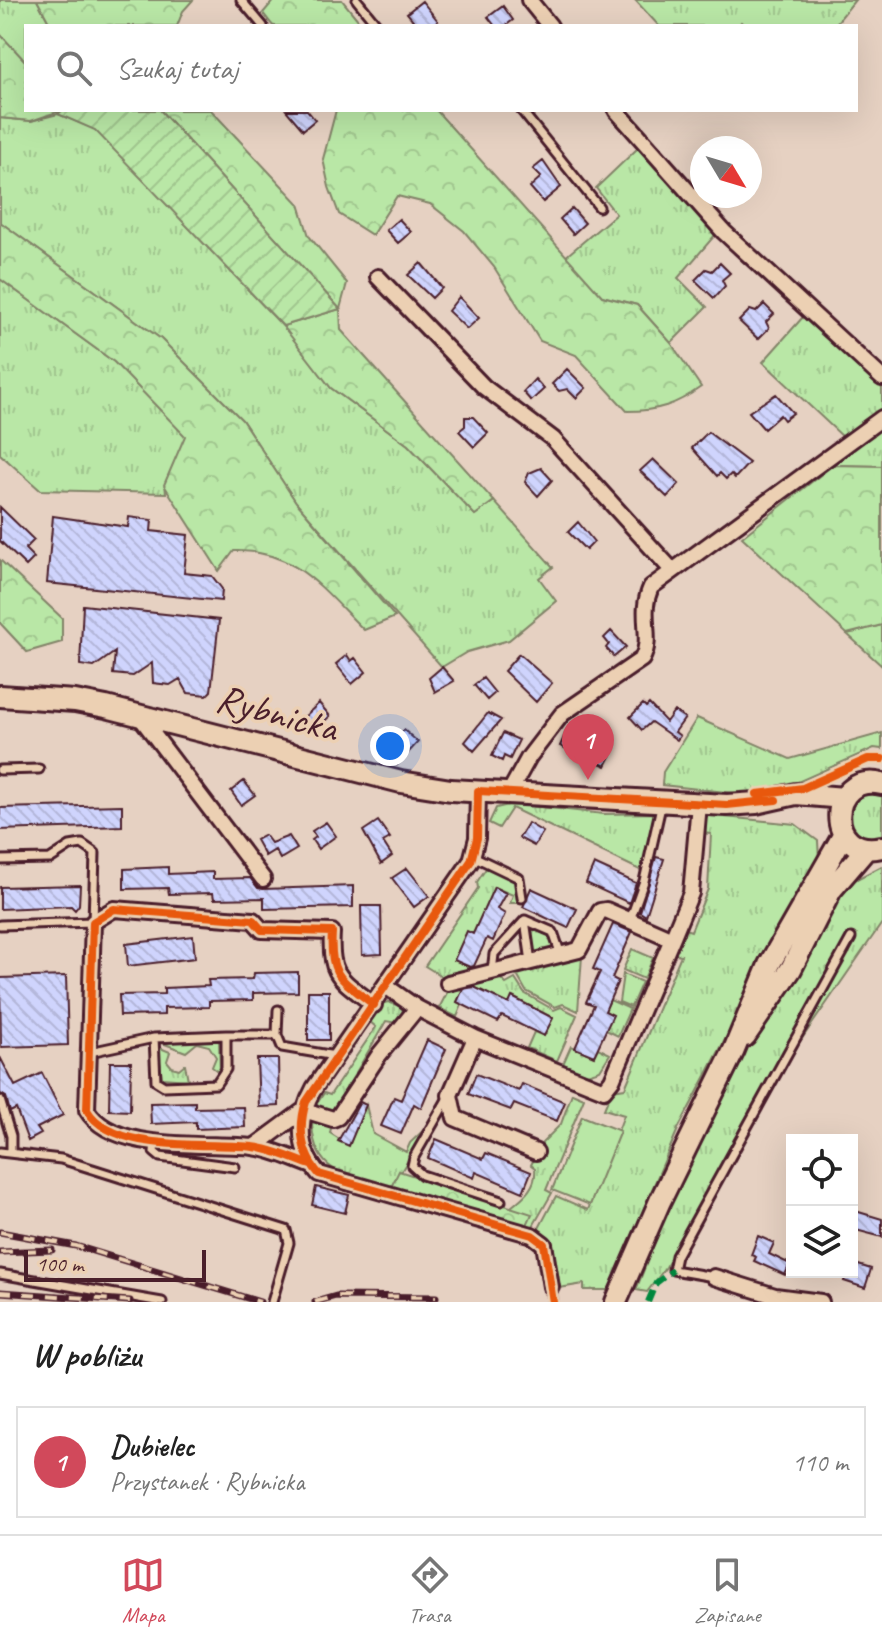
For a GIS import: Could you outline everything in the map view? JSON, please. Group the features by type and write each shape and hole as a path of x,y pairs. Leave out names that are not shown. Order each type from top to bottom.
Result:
{"street":[{"path":"529,0 545,24"},
{"path":"618,112 724,232 882,378"},
{"path":"378,277 484,387 553,439 671,569"},
{"path":"509,793 529,757 562,714 642,659 647,649 643,611 651,587 671,569 882,418"},
{"name":"Rybnicka","path":"0,696 75,701 137,714 401,782 478,791 699,804 737,805 796,794 844,798"},
{"path":"137,714 263,879"},
{"path":"616,1302 660,1201 734,1050 769,965 841,827 844,798 857,786 880,781"},
{"path":"254,1147 284,1128 304,1110 337,1056 387,987 473,856 478,828 478,791"},
{"name":"Rybnicka","path":"776,800 841,827 874,848"},
{"path":"387,987 417,1008 475,1038 604,1090 612,1080 691,893 699,804"},
{"path":"734,1050 791,969 831,890 874,848"},
{"path":"374,1005 334,974 330,961 332,932 262,930 253,920 114,909 93,922 87,1110 103,1128 155,1142 254,1147 313,1166 333,1180 532,1235 544,1244 551,1287"},
{"path":"448,983 579,950 600,911 612,911 672,939"},
{"path":"304,1110 333,1119 338,1117 379,1055 417,1008"},
{"path":"475,1038 450,1095 455,1118 536,1152"},
{"path":"304,1110 300,1127 313,1166"},
{"path":"714,1277 775,1296 821,1302"}],"lane":[{"path":"241,0 261,24"},
{"path":"357,0 376,24"},
{"path":"523,112 599,207"},
{"path":"0,770 39,769"},
{"path":"630,920 644,881 662,802"},
{"path":"0,860 50,859 70,846 82,844 95,853 93,922 0,925"},
{"path":"473,856 519,878 522,898"},
{"path":"525,920 553,932 561,955"},
{"path":"525,920 531,962"},
{"path":"492,972 494,954 525,920"},
{"path":"714,1277 673,1270 676,1256 851,938"},
{"path":"278,1010 277,1035 282,1047 337,1056"},
{"path":"154,1038 156,1081 159,1086 169,1086 216,1084 221,1080 226,1069 226,1035"},
{"path":"88,1053 120,1043 154,1038 277,1035"},
{"path":"450,1095 414,1157 412,1166 422,1175 501,1201"},
{"path":"0,1100 11,1136 11,1153"},
{"path":"155,1142 154,1152 160,1157 235,1167"},
{"path":"0,1152 61,1159 286,1230 289,1243 272,1302"},
{"path":"0,1274 162,1302"}],"green space":[{"path":"0,0 37,0 50,24 24,24 24,64 0,83"},
{"path":"37,0 193,0 183,11 178,24 50,24"},
{"path":"274,0 342,0 361,24 271,24 263,13"},
{"path":"635,0 855,0 836,24 657,24"},
{"path":"0,34 24,60 24,112 57,112 31,121 0,118"},
{"path":"162,112 213,112 299,204 309,236 347,283 340,309"},
{"path":"162,112 340,309 283,326 95,130 58,114"},
{"path":"335,112 438,112 602,296 637,305 671,343 701,387 666,406 627,411 576,355 540,341 494,267 464,231 430,204 397,196 372,235 339,214 323,159"},
{"path":"58,114 95,129 291,335 331,388 408,445 475,515 494,501 553,567 539,578 556,601 509,640 467,652 442,667 296,502 242,420 161,339 0,222 0,118 31,121"},
{"path":"638,148 716,234 678,278 707,307 671,343 637,305 602,296 564,258 616,214 596,188"},
{"path":"0,222 161,339 242,420 296,502 395,617 364,630 307,575 275,557 256,552 234,551 219,571 164,485 185,436 114,362 0,279"},
{"path":"0,279 114,362 186,436 165,484 166,493 40,490 0,454"},
{"path":"340,309 341,330 494,501 475,515 408,445 331,388 283,326"},
{"path":"803,317 882,388 882,408 844,438 763,362"},
{"path":"882,428 882,466 833,465"},
{"path":"833,465 882,466 882,625 847,634 742,537"},
{"path":"0,560 62,618 62,642 27,652 0,623"},
{"path":"882,625 882,666 847,634"},
{"path":"697,718 790,759 882,733 882,749 874,748 791,785 744,794 662,785 663,772"},
{"path":"861,793 882,793 882,838 862,839 849,828 849,804"},
{"path":"513,804 604,814 656,813 642,871 512,808 499,828 489,823 496,808"},
{"path":"704,815 795,824 818,841 819,861 678,1129 609,1290 584,1290 584,1284 559,1288 553,1244 538,1230 556,1196 588,1210 624,1115 604,1109 612,1090 625,1088 681,955 671,953 682,928 691,931 708,889 711,834 701,833"},
{"path":"882,866 882,923 799,1043 856,936 847,940 666,1267 647,1292 636,1290 674,1193 723,1086 837,889"},
{"path":"487,867 515,880 521,903 510,903 513,895 494,887 473,934 467,932 454,960 468,966 465,974 446,979 425,966 478,888 477,882"},
{"path":"528,927 550,936 555,949 533,955"},
{"path":"632,949 653,958 644,979 623,970"},
{"path":"582,956 578,1011 563,1004 555,1007 526,991 518,977 511,973"},
{"path":"623,974 642,982 631,1007 619,1002"},
{"path":"498,976 506,984 515,979 524,993 554,1010 561,1007 577,1015 557,1061 527,1048 534,1032 544,1036 553,1018 513,997 509,1004 467,984 457,1002 462,1005 457,1017 439,1008 450,987"},
{"path":"610,1000 630,1009 618,1036 606,1030 605,1011"},
{"path":"388,1002 402,1007 403,1014 397,1023 386,1021 334,1110 330,1113 314,1108 324,1093 330,1095 376,1027 369,1021 381,1004"},
{"path":"219,1039 220,1073 212,1067 216,1057 209,1046 197,1043 186,1052 162,1043 164,1040"},
{"path":"571,1046 594,1056 598,1048 610,1054 600,1070 587,1074 563,1064"},
{"path":"158,1047 170,1052 167,1061 172,1067 179,1069 185,1064 188,1080 162,1078"},
{"path":"572,1093 584,1098 546,1190 552,1193 532,1228 526,1227 511,1207 532,1185 535,1168 531,1165 542,1143 561,1124"},
{"path":"366,1105 373,1134 406,1152 410,1143 432,1122 390,1189 334,1169 317,1150 313,1136 312,1117 332,1123 330,1133 349,1145"},
{"path":"582,1116 620,1131 590,1205 552,1190"},
{"path":"399,1171 532,1214 526,1227 390,1189"}],"building":[{"path":"422,1 438,21 434,24 408,24 413,20 407,13"},
{"path":"503,6 513,20 508,24 493,24 488,17"},
{"path":"288,112 309,112 315,120 303,130"},
{"path":"543,161 561,187 543,202 530,187 541,177 533,169"},
{"path":"572,208 585,223 573,234 560,219"},
{"path":"399,219 411,232 398,243 386,230"},
{"path":"421,263 442,288 432,298 408,275"},
{"path":"720,263 730,273 722,280 725,286 714,298 695,280 706,269 712,271"},
{"path":"459,297 479,318 467,329 448,311"},
{"path":"764,304 774,314 766,322 769,328 758,339 739,321 750,310 756,312"},
{"path":"567,369 586,388 576,398 567,389 559,391 552,384"},
{"path":"535,379 544,389 531,401 523,392"},
{"path":"776,394 793,413 784,420 780,415 764,429 749,412"},
{"path":"465,417 473,417 488,433 474,447 459,431 465,426"},
{"path":"708,432 749,463 735,478 731,474 726,479 720,473 717,476 692,448"},
{"path":"653,459 679,484 667,497 640,471"},
{"path":"541,468 552,480 538,496 525,482 529,473"},
{"path":"0,507 34,540 25,549 34,558 26,566 0,541"},
{"path":"53,516 128,527 129,517 152,520 151,531 188,535 184,573 212,576 222,589 221,601 47,583"},
{"path":"578,522 594,542 586,550 568,532"},
{"path":"83,605 219,620 211,691 207,695 188,693 180,679 170,685 153,683 152,663 133,676 113,674 115,652 94,667 80,665"},
{"path":"611,631 626,647 614,657 606,648 609,644 604,638"},
{"path":"519,654 552,683 536,702 504,671"},
{"path":"347,655 351,661 355,658 366,672 352,684 336,664"},
{"path":"442,667 454,681 435,692 429,678"},
{"path":"483,678 495,693 487,700 474,685"},
{"path":"319,703 330,716 317,728 314,725 310,728 302,719"},
{"path":"643,704 646,707 649,704 666,722 674,711 685,718 675,732 680,736 677,740 651,722 642,730 630,717"},
{"path":"488,713 501,720 474,751 465,742"},
{"path":"404,730 418,742 397,765 389,758 402,743 396,738"},
{"path":"567,730 589,738 587,742 612,754 606,766 560,746"},
{"path":"503,733 519,740 510,759 504,756 502,761 492,756"},
{"path":"244,781 255,795 241,805 231,791"},
{"path":"122,805 122,826 0,830 0,808"},
{"path":"378,821 390,838 383,842 392,856 381,864 363,831"},
{"path":"326,822 336,836 318,849 312,840 316,837 312,831"},
{"path":"528,823 543,832 534,846 519,838"},
{"path":"265,835 271,843 289,836 297,849 280,859 275,850 265,856 256,840"},
{"path":"656,857 664,859 646,916 640,912"},
{"path":"594,864 636,883 629,903 586,883"},
{"path":"168,867 168,874 213,872 213,879 250,878 258,888 263,889 353,886 353,907 264,909 264,898 214,899 213,893 169,894 168,888 124,889 124,869"},
{"path":"407,868 429,896 414,907 392,878"},
{"path":"80,885 79,905 75,910 71,906 0,909 0,887"},
{"path":"494,887 506,893 497,909 505,914 493,941 487,938 474,966 470,967 454,960 467,931 473,934"},
{"path":"531,888 577,909 568,928 523,907"},
{"path":"361,906 381,906 382,954 362,955"},
{"path":"613,924 632,932 612,978 618,981 605,1011 613,1015 594,1056 575,1048 594,1005 586,1002 600,972 593,969"},
{"path":"193,936 195,958 128,966 126,944"},
{"path":"298,972 298,992 253,993 253,1000 209,1001 209,1007 164,1008 164,1015 120,1016 119,995 164,994 164,988 209,986 208,980 253,979 254,973"},
{"path":"66,976 68,1045 1,1047 0,978"},
{"path":"474,987 509,1004 512,997 553,1018 544,1036 502,1016 498,1022 457,1002 463,989"},
{"path":"308,991 329,991 329,1040 308,1040"},
{"path":"427,1040 446,1049 421,1108 414,1104 401,1134 381,1126 394,1097 401,1100"},
{"path":"0,1057 15,1086 42,1073 63,1115 37,1128 41,1134 28,1141 16,1109 10,1112 6,1097 0,1094"},
{"path":"257,1059 278,1059 279,1106 259,1107"},
{"path":"110,1062 131,1062 130,1111 109,1110"},
{"path":"476,1074 519,1091 522,1084 565,1102 557,1121 514,1104 511,1110 468,1094"},
{"path":"195,1102 195,1108 244,1107 245,1127 196,1129 196,1122 151,1124 150,1103"},
{"path":"360,1102 366,1105 349,1146 338,1141"},
{"path":"436,1139 483,1159 486,1153 531,1172 523,1192 476,1172 474,1178 428,1158"},
{"path":"316,1187 349,1195 345,1213 312,1205"},
{"path":"858,1212 882,1219 882,1237 858,1231"},
{"path":"758,1236 774,1243 769,1254 786,1262 785,1275 754,1261 756,1257 751,1255"},
{"path":"858,1265 871,1269 865,1288 844,1281 845,1278 858,1278"}],"tunnel":[{"path":"551,1287 553,1302"}],"railway":[{"path":"0,1232 76,1246 260,1302"},
{"path":"0,1252 52,1250"},
{"path":"0,1292 130,1301"},
{"path":"315,1302 336,1296 436,1297"}],"marked path":[{"path":"648,1302 656,1283 673,1270"}],"cycle path":[{"path":"757,794 803,788 868,759 882,759"},
{"path":"553,1302 544,1244 532,1235 319,1174 308,1158 303,1140 302,1121 306,1102 471,861 477,838 478,791 727,805 776,800"},
{"path":"313,1166 260,1148 139,1140 117,1134 100,1124 87,1110 93,922 114,909 253,920 262,930 332,932 333,959 339,975 374,1005"}],"place":[{"name":"Dubielec","path":"588,780"}]}
